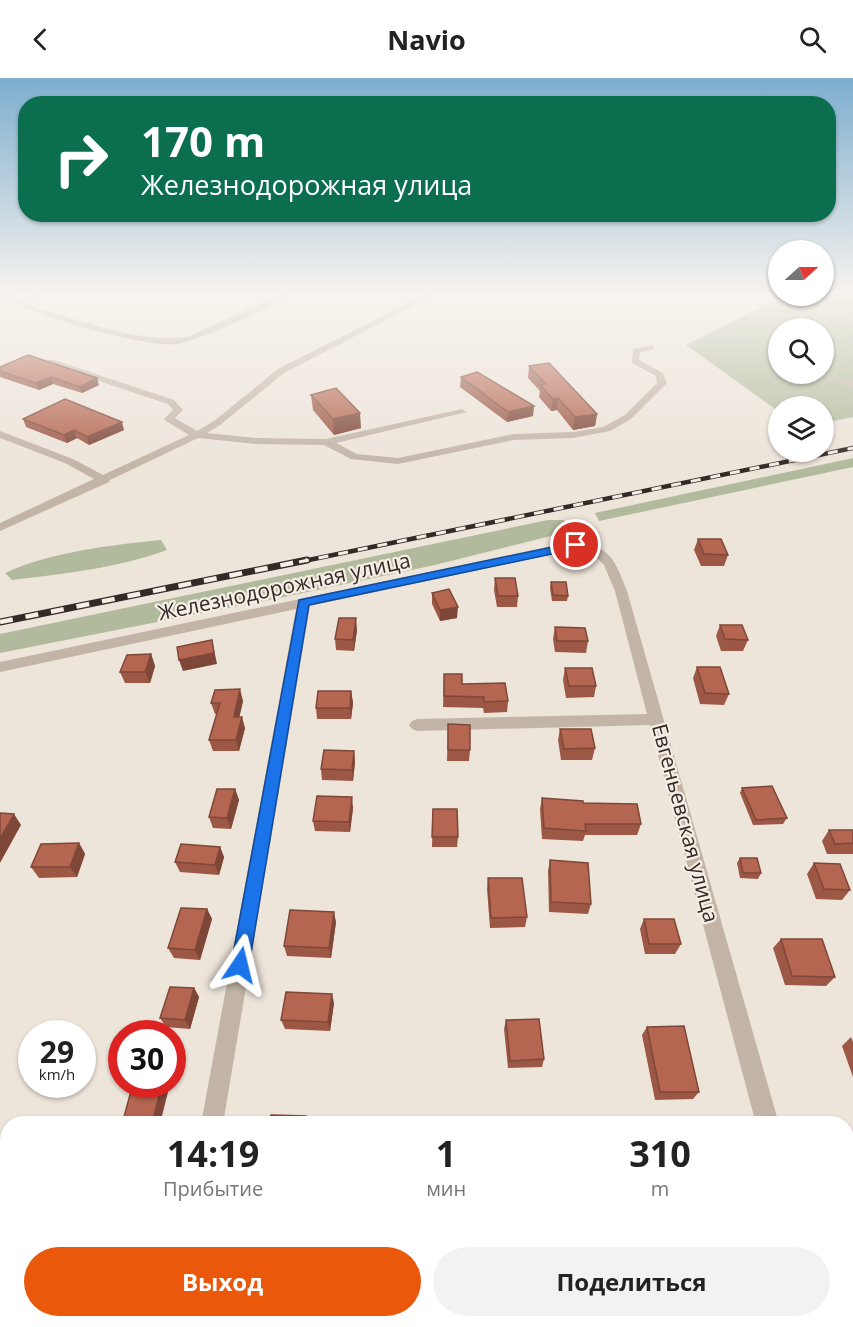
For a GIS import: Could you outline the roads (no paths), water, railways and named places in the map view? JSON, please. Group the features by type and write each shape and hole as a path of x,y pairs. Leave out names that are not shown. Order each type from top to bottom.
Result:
{"street":[{"path":"0,527 105,480 197,435 217,423 247,396 281,371 318,352"},
{"path":"326,442 355,457 398,461 514,436 573,435 606,429 628,417 662,383 660,375 635,361 636,352"},
{"path":"51,362 171,402 178,410 169,419 197,435 256,441 326,442 462,412"},
{"path":"834,379 853,384"},
{"path":"0,434 69,461 105,480"},
{"name":"Железнодорожная улица","path":"0,667 576,545"},
{"name":"Евгеньевская улица","path":"576,545 595,548 608,560 621,591 766,1116"},
{"path":"213,1116 304,603"},
{"path":"417,725 658,719"}],"railway":[{"path":"299,562 853,448"},
{"path":"0,622 307,560"}]}
